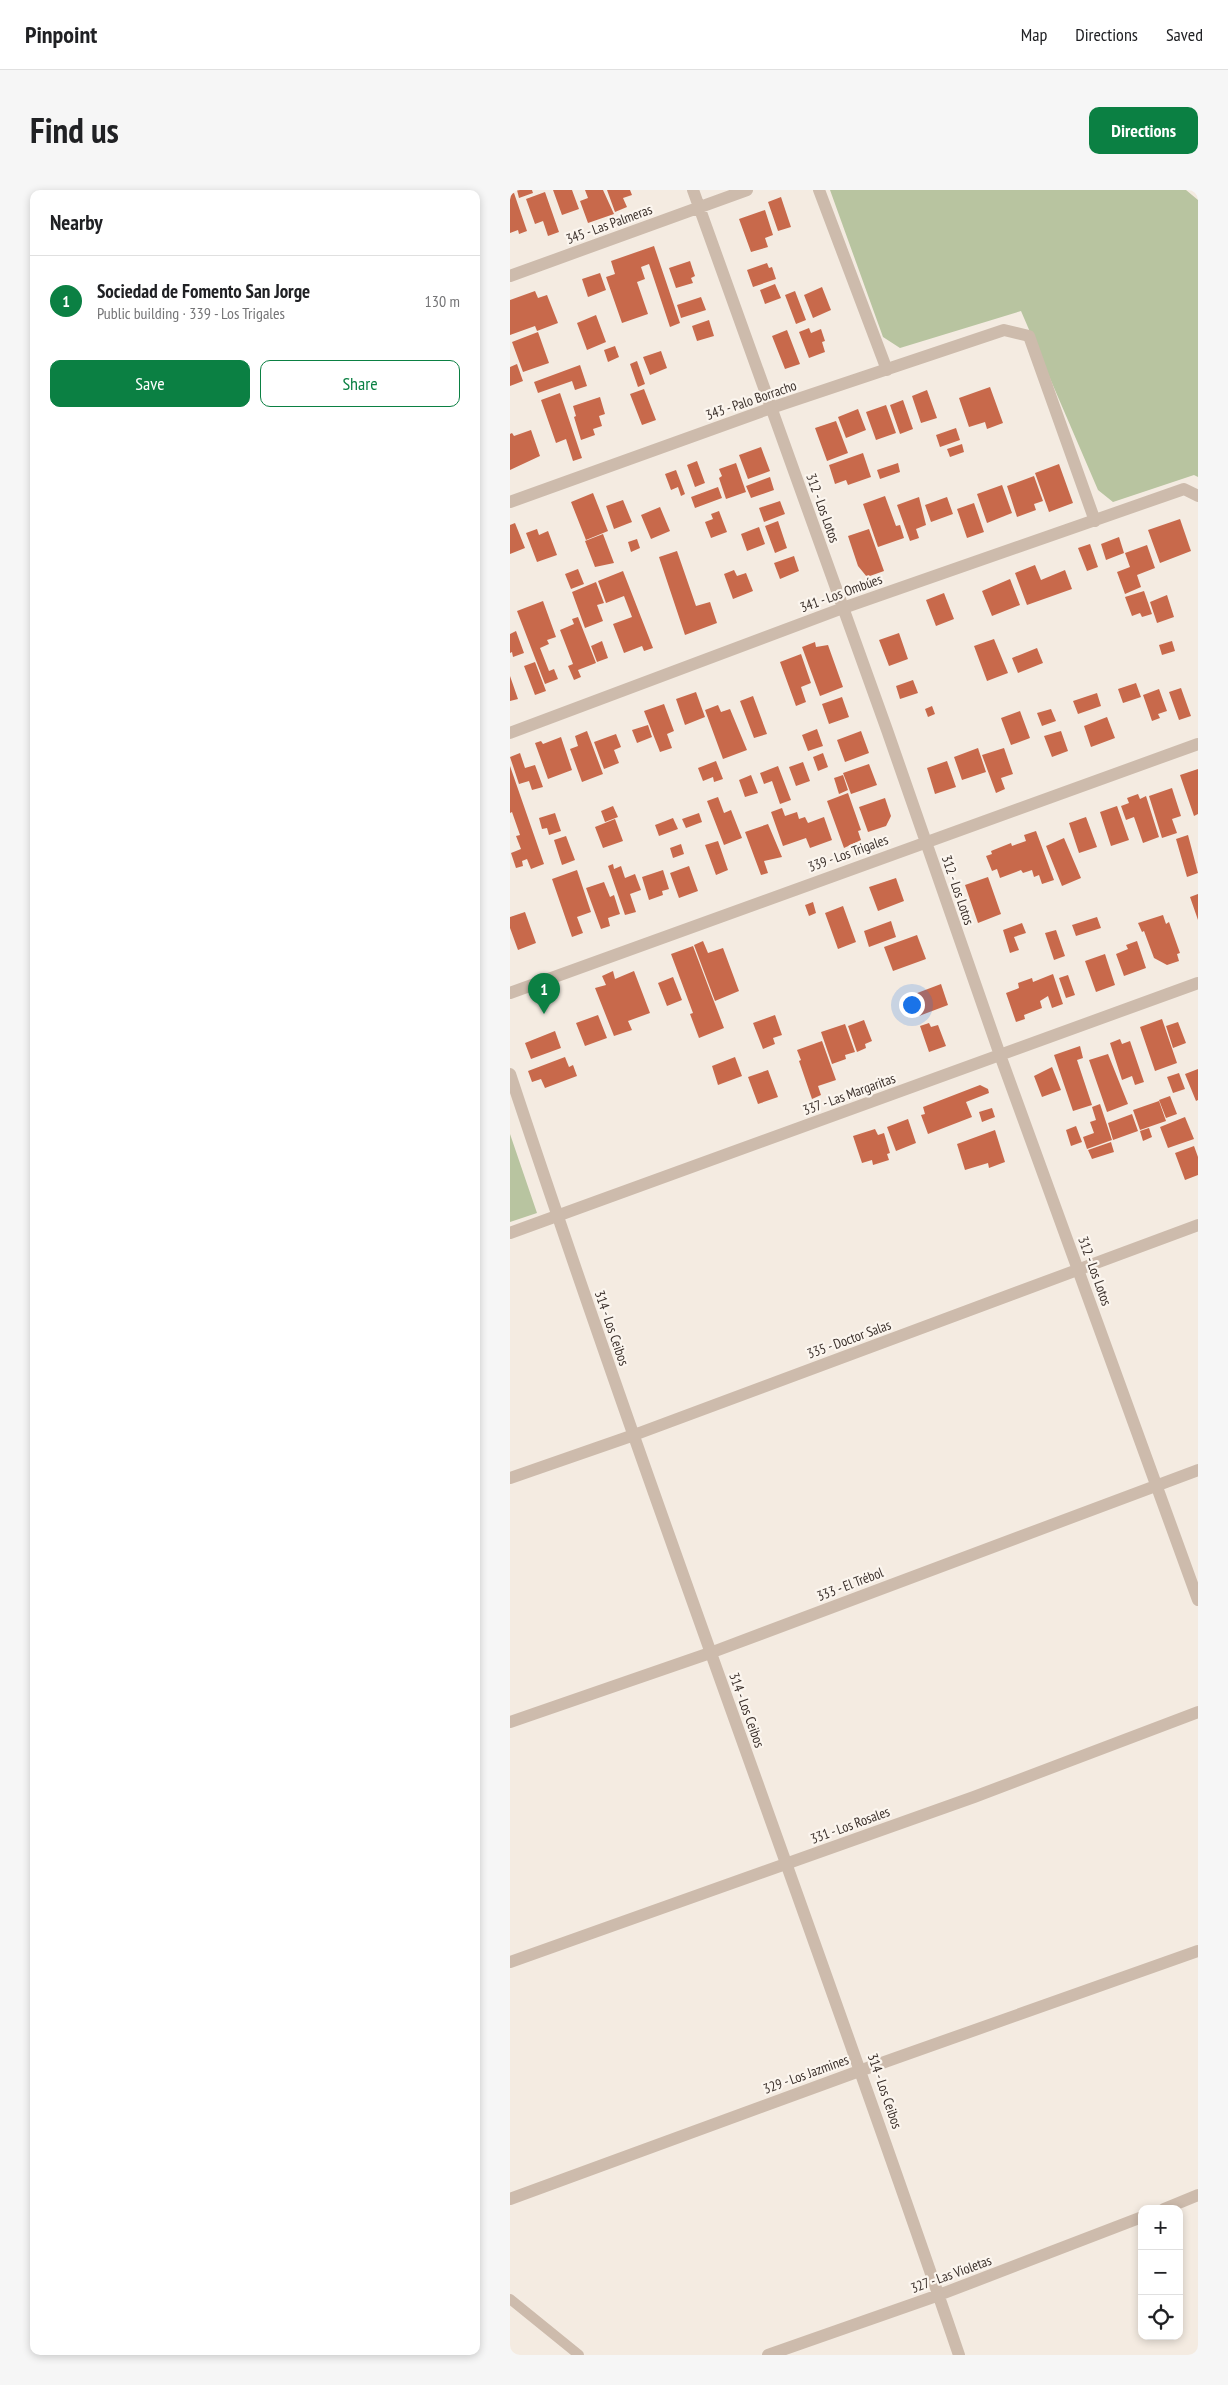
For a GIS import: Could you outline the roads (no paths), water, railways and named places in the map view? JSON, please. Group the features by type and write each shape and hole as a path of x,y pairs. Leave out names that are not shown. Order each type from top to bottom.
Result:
{"street":[{"name":"312 - Los Lotos","path":"693,190 843,608 1000,1055 1198,1600"},
{"name":"345 - Las Palmeras","path":"510,276 747,190"},
{"path":"819,190 887,370"},
{"name":"343 - Palo Borracho","path":"510,502 772,408 1004,330 1029,336 1095,521"},
{"name":"341 - Los Ombúes","path":"510,733 843,608 1184,489 1198,496"},
{"name":"339 - Los Trigales","path":"510,993 925,841 1198,744"},
{"name":"337 - Las Margaritas","path":"510,1233 1198,983"},
{"name":"314 - Los Ceibos","path":"510,1074 557,1217 710,1653 862,2070 959,2355"},
{"name":"335 - Doctor Salas","path":"510,1478 634,1435 1198,1225"},
{"name":"333 - El Trébol","path":"510,1722 710,1653 1198,1470"},
{"name":"331 - Los Rosales","path":"510,1962 974,1797 1198,1712"},
{"name":"329 - Los Jazmines","path":"510,2199 862,2070 1198,1951"},
{"path":"1174,2205 1198,2196"},
{"name":"327 - Las Violetas","path":"768,2355 939,2295 1138,2219"}],"lane":[{"path":"510,2298 579,2355"}],"place":[{"name":"Sociedad de Fomento San Jorge","path":"544,1014"}]}
